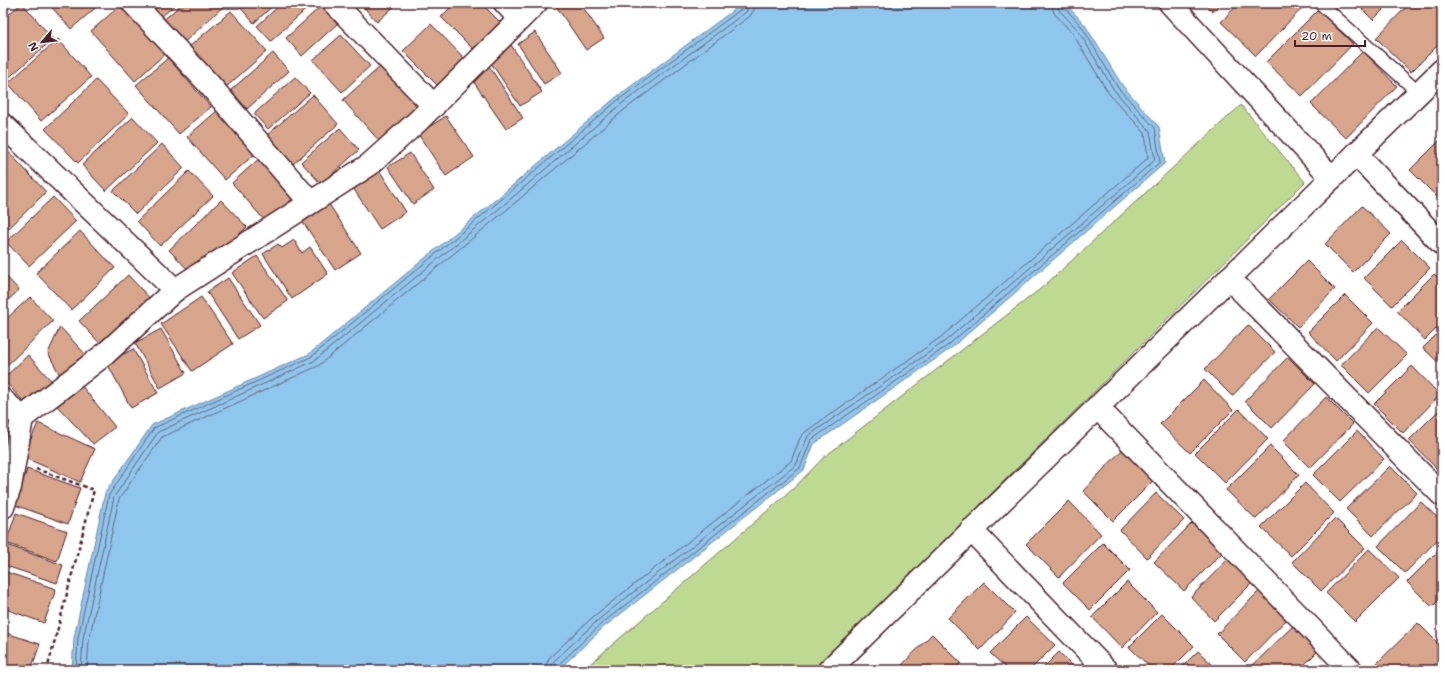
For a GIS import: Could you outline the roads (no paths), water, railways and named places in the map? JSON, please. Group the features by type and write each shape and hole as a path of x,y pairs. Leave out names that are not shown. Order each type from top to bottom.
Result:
{"street":[{"path":"133,3 208,83 310,202"},
{"path":"334,3 434,106"},
{"path":"505,3 520,19"},
{"path":"3,507 10,487 13,461 22,418 105,354 175,290 369,165 434,106 536,3"},
{"path":"1170,3 1332,178"},
{"path":"839,667 971,530 1442,70"},
{"path":"3,125 175,290"},
{"path":"1356,154 1442,244"},
{"path":"1229,278 1442,495"},
{"path":"3,400 22,418"},
{"path":"1097,407 1351,670"},
{"path":"971,530 1106,670"}],"lane":[{"path":"1320,3 1419,93"}],"water":[{"path":"743,3 1065,3 1085,25 1122,85 1159,127 1165,163 950,349 814,444 804,470 604,627 558,670 72,670 74,638 105,493 152,425 309,354 500,196 615,98"}]}
